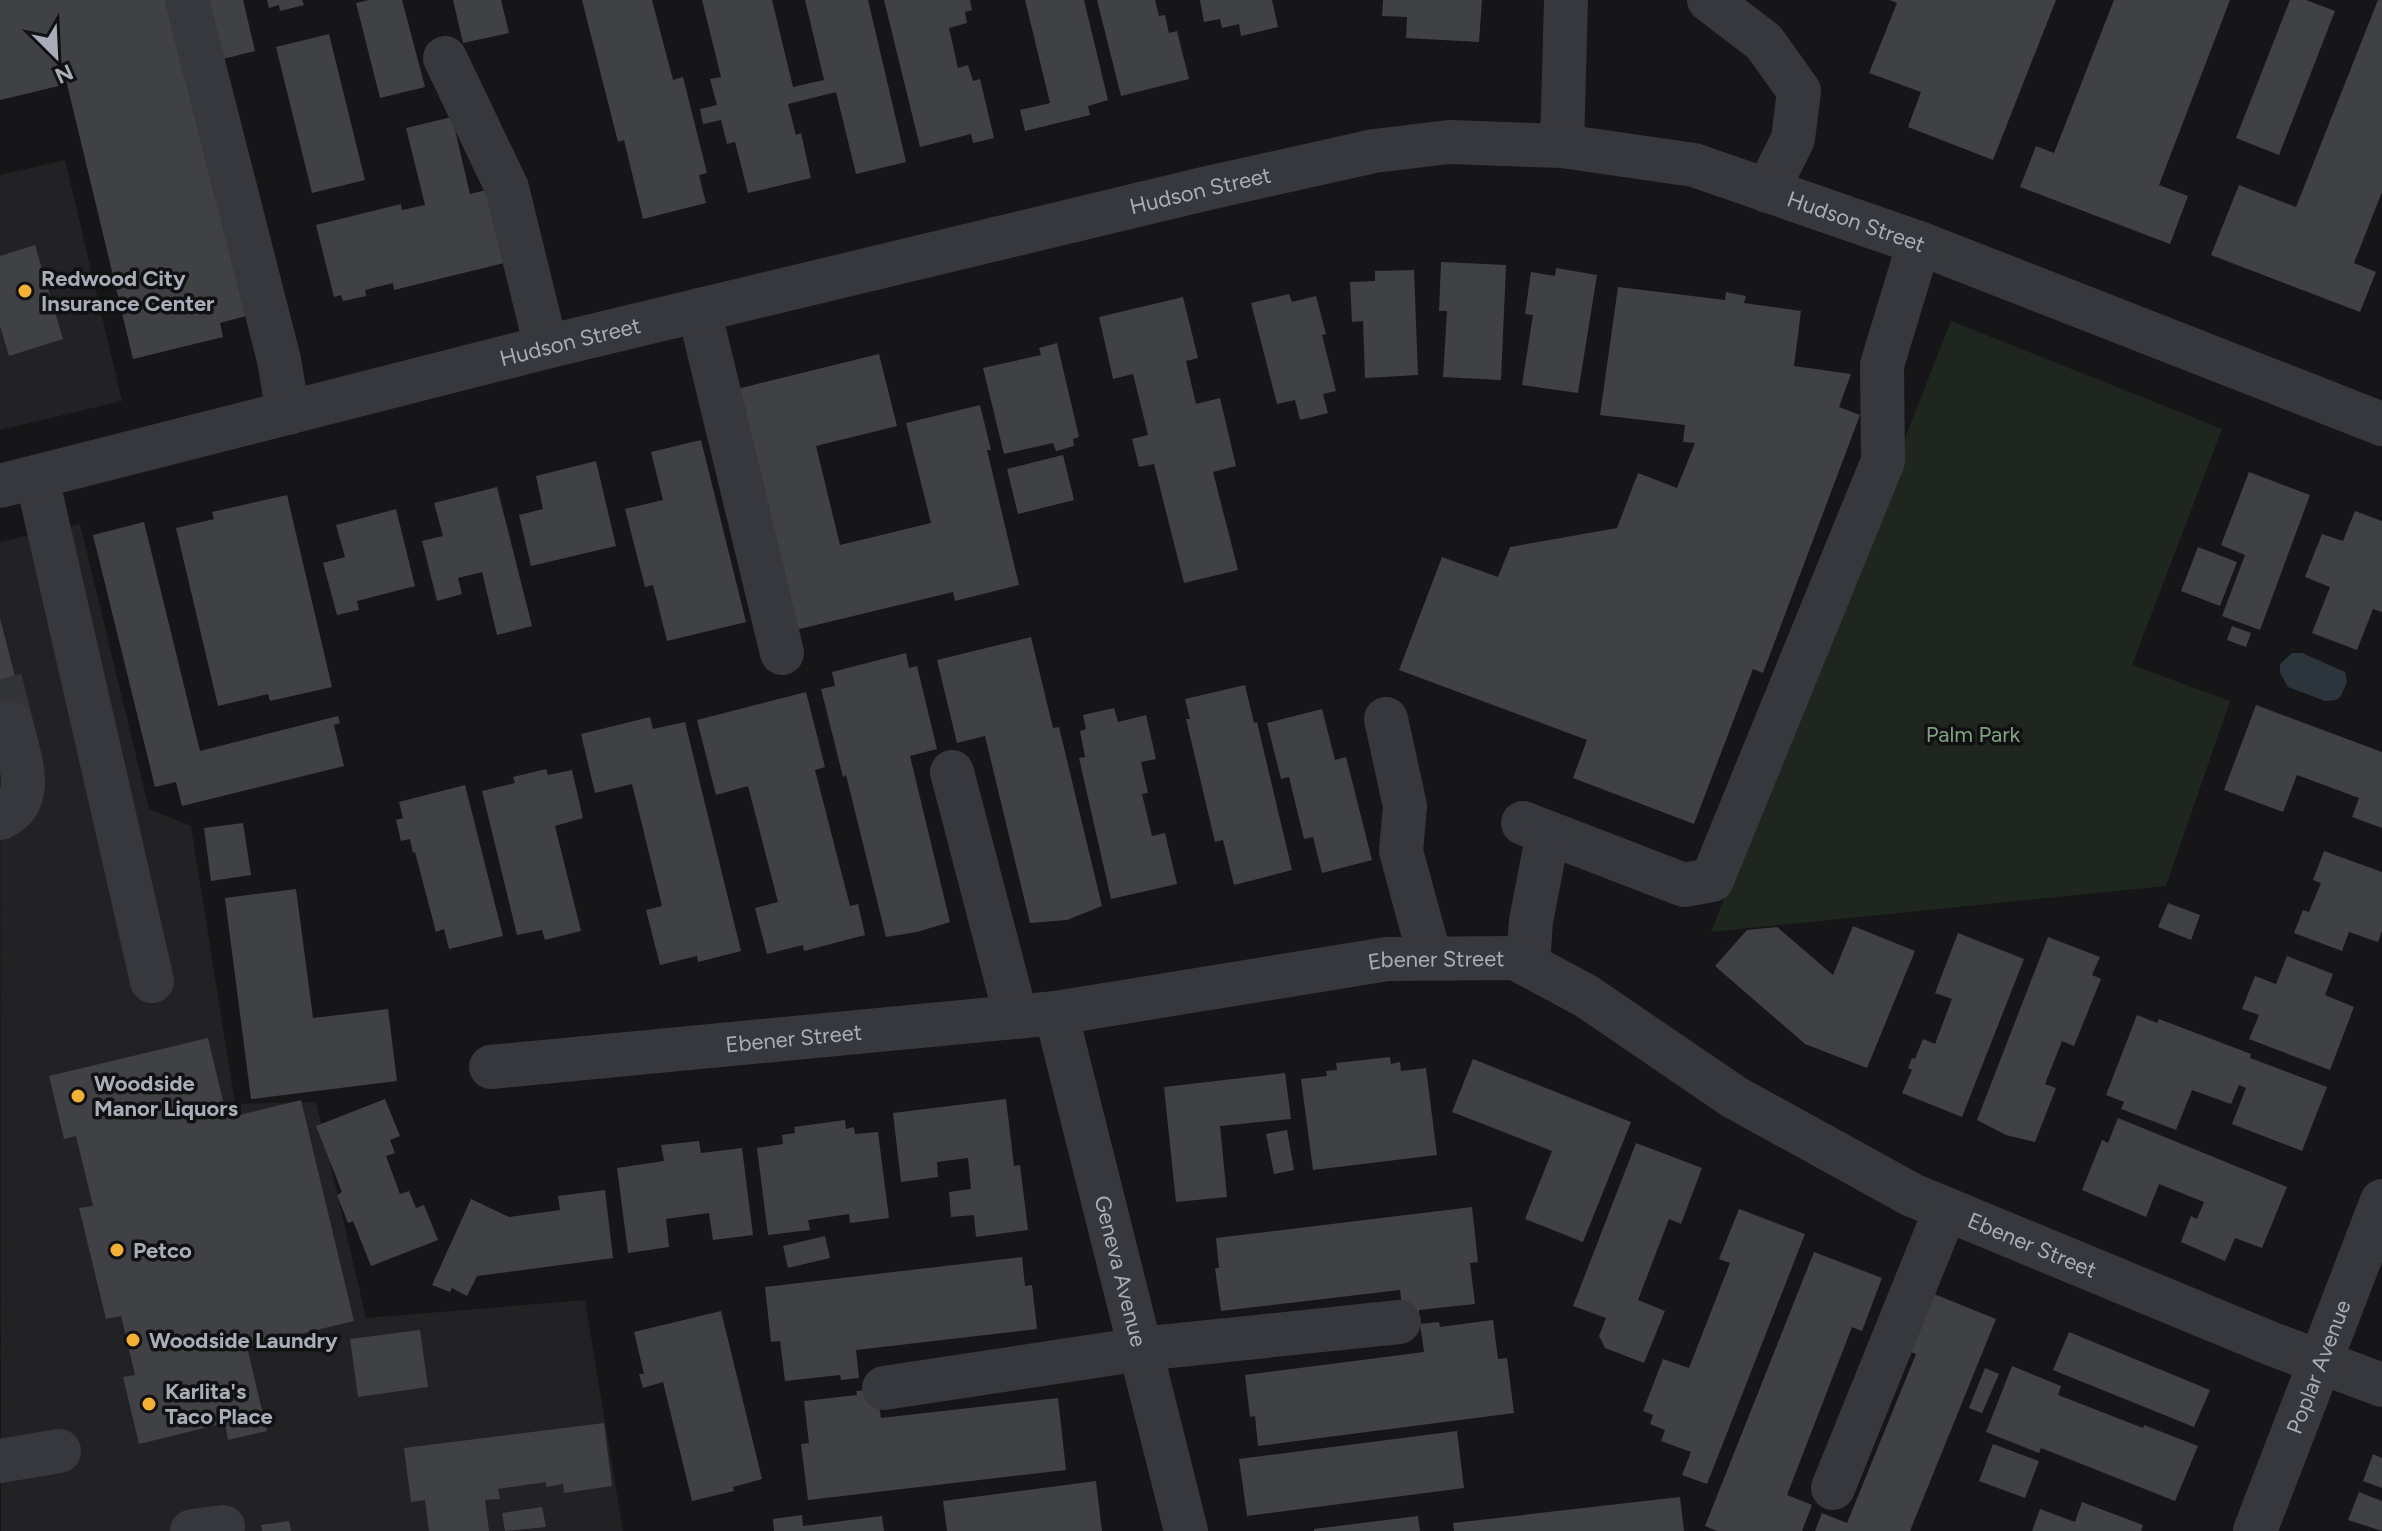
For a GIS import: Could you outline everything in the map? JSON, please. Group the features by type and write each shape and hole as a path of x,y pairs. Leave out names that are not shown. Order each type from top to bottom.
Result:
{"street":[{"path":"187,0 279,360 288,413"},
{"path":"1562,146 1566,0"},
{"path":"1709,0 1764,42 1799,91 1793,139 1767,191"},
{"path":"445,58 507,188 546,347"},
{"name":"Hudson Street","path":"18,482 546,347 1208,188 1374,151 1449,142 1562,146 1694,165 1919,243 2382,424"},
{"path":"1528,965 1535,828 1684,885 1712,880 1883,461 1882,365 1919,243"},
{"path":"699,310 782,653"},
{"path":"18,482 152,981"},
{"path":"1386,719 1405,806 1401,851 1430,958"},
{"path":"0,818 20,803 23,791 24,779 11,723"},
{"name":"Geneva Avenue","path":"952,772 1036,1015 1141,1349 1186,1531"},
{"name":"Ebener Street","path":"491,1067 1036,1015 1387,959 1515,958 1586,996 1734,1097 1912,1195 2382,1385"},
{"name":"Poplar Avenue","path":"2255,1531 2382,1201"},
{"path":"1833,1488 1946,1209"},
{"path":"884,1388 1141,1349 1399,1322"},
{"path":"0,1461 59,1451"}],"shaded area":[{"path":"65,160 122,401 0,430 0,175"},
{"path":"80,524 149,809 191,826 235,1104 316,1102 366,1318 585,1300 623,1531 1,1531 0,542"},
{"path":"2292,653 2302,653 2345,672 2347,682 2341,696 2325,701 2288,687 2280,673 2280,664"}],"green space":[{"name":"Palm Park","path":"1951,321 2222,429 2132,665 2230,701 2166,886 1711,932"}],"building":[{"path":"0,0 169,0 246,316 220,323 223,337 133,359 67,84 0,100"},
{"path":"195,0 243,0 255,51 211,62"},
{"path":"267,0 302,0 304,5 280,11 279,5 269,8"},
{"path":"402,0 425,87 380,98 356,3"},
{"path":"453,0 501,0 509,33 463,43"},
{"path":"582,0 652,0 673,80 683,77 707,173 699,175 706,203 643,219 624,140 618,142"},
{"path":"702,0 772,0 793,87 824,80 805,0 868,0 906,162 856,174 836,92 788,104 796,135 801,133 811,178 748,193 735,142 727,144 721,120 703,124 700,109 717,105 710,79 721,77"},
{"path":"884,0 970,0 972,10 965,12 967,23 949,28 958,68 968,65 973,81 980,79 994,138 973,143 971,134 920,147"},
{"path":"1025,0 1084,0 1108,100 1088,106 1090,115 1025,131 1020,110 1050,103"},
{"path":"1097,0 1155,0 1159,16 1165,15 1169,33 1177,31 1189,79 1121,96"},
{"path":"1200,0 1272,0 1278,27 1241,36 1239,24 1222,28 1220,19 1204,22"},
{"path":"1383,0 1482,0 1479,42 1406,38 1407,17 1382,16"},
{"path":"1890,0 2056,0 1993,160 1908,127 1921,92 1869,73 1897,3"},
{"path":"2114,0 2230,0 2159,185 2188,196 2170,244 2020,187 2036,146 2054,153"},
{"path":"2290,0 2306,0 2335,11 2279,155 2236,138"},
{"path":"2378,0 2382,0 2382,192 2354,263 2376,272 2360,312 2211,255 2239,185 2296,207"},
{"path":"329,34 365,180 312,193 276,47"},
{"path":"452,117 470,194 486,190 504,263 394,290 393,283 365,290 366,296 343,301 341,295 334,297 316,225 401,204 402,210 425,205 406,128"},
{"name":"Redwood City Insurance Center","path":"35,245 63,339 9,356 0,326 0,256"},
{"path":"1441,262 1506,265 1501,380 1443,377 1447,311 1439,311"},
{"path":"1556,268 1597,275 1578,393 1522,385 1533,315 1525,314 1531,272 1555,276"},
{"path":"1414,270 1418,375 1365,378 1363,321 1352,322 1350,282 1375,281 1375,271"},
{"path":"1618,287 1725,300 1726,292 1746,296 1744,303 1801,311 1794,366 1851,374 1839,407 1860,415 1763,673 1753,669 1694,824 1573,778 1587,740 1399,670 1442,557 1498,577 1510,547 1617,528 1638,473 1677,488 1695,443 1683,442 1685,425 1600,415"},
{"path":"1289,294 1292,302 1316,296 1336,391 1323,394 1328,413 1300,420 1295,400 1277,404 1251,303"},
{"path":"1183,297 1198,358 1186,361 1196,404 1220,398 1236,466 1213,472 1238,570 1184,583 1154,464 1139,467 1132,439 1148,435 1133,374 1113,379 1099,317"},
{"path":"1057,343 1079,437 1073,439 1074,446 1056,451 1053,443 1004,454 983,368 1041,355 1039,348"},
{"path":"879,354 897,426 816,446 840,545 931,523 906,423 980,405 991,450 987,450 1019,585 955,601 953,592 787,632 729,391"},
{"path":"701,440 746,622 667,641 653,585 645,587 625,509 663,500 651,452"},
{"path":"1063,455 1074,500 1018,514 1007,469"},
{"path":"596,461 616,546 531,566 519,515 543,509 536,476"},
{"path":"2249,472 2310,495 2260,630 2222,616 2245,555 2221,545"},
{"path":"497,487 532,626 497,635 482,572 458,578 462,594 437,601 422,541 443,536 434,503"},
{"path":"287,495 332,687 270,701 268,694 218,706 176,528 214,519 212,512"},
{"path":"396,509 415,586 357,601 359,610 337,615 323,563 345,557 336,525"},
{"path":"2355,511 2382,521 2382,612 2373,609 2357,650 2312,633 2330,587 2305,577 2322,534 2343,541"},
{"path":"144,522 200,751 338,716 340,723 334,725 344,766 182,806 176,782 155,787 93,535"},
{"path":"2198,547 2237,562 2220,606 2181,591"},
{"path":"0,618 26,720 0,726"},
{"path":"2232,626 2251,633 2246,647 2227,640"},
{"path":"1031,637 1053,728 1059,727 1102,906 1067,920 1030,923 985,736 957,743 937,660"},
{"path":"906,653 909,668 917,666 937,749 910,756 950,922 886,937 821,689 835,686 832,672"},
{"path":"1245,685 1254,723 1257,722 1292,870 1234,885 1223,840 1215,842 1186,719 1190,719 1185,699"},
{"path":"806,692 825,767 815,770 850,906 858,904 865,935 804,951 803,945 767,954 755,908 778,902 748,786 716,795 697,720"},
{"path":"2256,705 2382,752 2382,828 2352,817 2359,798 2297,775 2283,812 2224,790"},
{"path":"1114,708 1118,722 1146,715 1156,759 1141,762 1148,793 1142,794 1152,836 1165,833 1177,884 1111,899 1079,758 1085,757 1080,731 1086,729 1083,715"},
{"path":"1322,709 1335,760 1346,757 1372,860 1322,873 1313,837 1304,839 1289,777 1281,779 1267,723"},
{"path":"650,717 653,729 685,722 741,951 698,962 697,956 660,965 646,910 662,906 632,784 595,793 581,734"},
{"path":"546,769 548,775 572,770 583,818 555,826 581,931 545,940 542,930 517,935 482,791 515,783 513,777"},
{"path":"465,785 503,936 449,949 444,929 436,932 410,839 401,841 396,820 403,818 399,802"},
{"path":"243,823 251,875 211,881 204,828"},
{"path":"2324,851 2382,872 2382,931 2378,942 2349,932 2342,951 2294,933 2303,910 2309,912 2321,883 2313,880"},
{"path":"296,889 313,1018 388,1009 397,1081 251,1099 225,898"},
{"path":"2168,903 2200,915 2191,940 2158,927"},
{"path":"1853,926 1915,951 1867,1068 1805,1044 1715,966 1747,930 1777,927 1833,975"},
{"path":"1958,933 2024,959 1962,1117 1902,1093 1912,1070 1908,1068 1912,1058 1915,1059 1923,1039 1935,1044 1952,999 1935,993"},
{"path":"2048,937 2100,957 2092,975 2101,979 2074,1046 2062,1041 2045,1084 2056,1088 2035,1142 2006,1135 1977,1120"},
{"path":"2287,956 2333,974 2325,995 2354,1007 2330,1070 2249,1039 2259,1015 2242,1009 2255,976 2276,984"},
{"path":"2137,1015 2157,1023 2159,1019 2327,1087 2302,1151 2232,1124 2246,1088 2239,1085 2231,1104 2192,1090 2176,1130 2121,1109 2124,1102 2106,1095"},
{"path":"208,1038 227,1118 301,1100 354,1321 247,1347 267,1431 228,1440 225,1423 139,1444 123,1377 135,1375 121,1316 106,1319 79,1208 93,1206 76,1136 64,1139 49,1076"},
{"path":"1390,1057 1391,1064 1400,1062 1401,1071 1426,1068 1437,1155 1313,1170 1301,1079 1327,1076 1326,1071 1337,1070 1336,1063"},
{"path":"1473,1059 1631,1122 1583,1242 1525,1219 1552,1151 1452,1112"},
{"path":"1285,1073 1291,1119 1220,1126 1227,1197 1176,1202 1164,1087"},
{"path":"385,1099 400,1136 390,1140 395,1153 386,1156 400,1194 409,1191 416,1208 424,1205 438,1240 371,1266 353,1221 348,1223 337,1195 342,1192 316,1126"},
{"path":"1006,1099 1014,1166 1020,1165 1028,1230 976,1237 974,1215 951,1217 949,1192 971,1189 968,1158 937,1162 938,1177 901,1182 893,1113"},
{"path":"2118,1118 2287,1187 2262,1248 2235,1238 2225,1261 2181,1242 2191,1216 2197,1219 2204,1202 2159,1184 2146,1217 2082,1190 2102,1140 2108,1143"},
{"path":"845,1120 846,1129 854,1127 855,1134 878,1132 889,1218 850,1223 849,1214 808,1220 810,1230 768,1235 757,1148 783,1144 782,1135 795,1133 794,1127"},
{"path":"1287,1130 1294,1170 1274,1174 1266,1134"},
{"path":"699,1141 701,1153 742,1148 753,1235 713,1240 709,1213 666,1219 669,1247 628,1253 617,1168 664,1161 661,1145"},
{"path":"1636,1143 1702,1168 1681,1224 1669,1219 1638,1300 1665,1311 1644,1363 1605,1348 1599,1336 1606,1318 1573,1306"},
{"path":"605,1190 613,1258 477,1276 467,1296 452,1288 450,1292 432,1285 471,1199 509,1217 560,1210 558,1196"},
{"path":"1472,1207 1478,1262 1470,1263 1475,1304 1419,1310 1419,1315 1403,1318 1400,1290 1221,1311 1215,1268 1219,1268 1216,1238"},
{"path":"1739,1209 1805,1234 1707,1484 1682,1475 1691,1452 1661,1441 1665,1430 1650,1424 1653,1415 1643,1411 1663,1359 1689,1368 1730,1263 1719,1259"},
{"path":"825,1236 830,1258 788,1268 783,1246"},
{"path":"1814,1252 1882,1278 1862,1331 1852,1327 1787,1495 1812,1505 1802,1531 1717,1531 1705,1526"},
{"path":"1022,1257 1025,1286 1032,1285 1037,1329 856,1350 859,1378 841,1380 840,1375 785,1381 780,1341 771,1342 765,1287"},
{"path":"1924,1290 1996,1319 1910,1531 1815,1531 1822,1513 1847,1523 1916,1354 1900,1348"},
{"path":"721,1311 762,1479 733,1487 734,1491 692,1501 663,1382 643,1388 639,1374 644,1374 634,1332"},
{"path":"1493,1320 1498,1359 1507,1358 1514,1413 1258,1446 1255,1416 1250,1417 1245,1375 1424,1352 1420,1324 1439,1322 1440,1327"},
{"path":"420,1330 428,1387 358,1397 350,1339"},
{"path":"2069,1332 2210,1390 2194,1427 2053,1370"},
{"path":"2012,1366 2061,1386 2058,1395 2198,1446 2175,1501 2041,1448 2039,1453 1986,1432"},
{"path":"1985,1368 1999,1374 1982,1413 1969,1408"},
{"path":"877,1389 881,1418 1058,1398 1066,1470 808,1500 801,1444 809,1443 804,1401 857,1395 856,1391"},
{"path":"604,1423 612,1486 564,1493 563,1484 546,1487 546,1482 498,1489 500,1499 485,1500 489,1531 429,1531 425,1500 411,1502 404,1448"},
{"path":"1457,1431 1464,1488 1247,1516 1239,1459"},
{"path":"1993,1444 2039,1461 2025,1498 1979,1481"},
{"path":"2373,1454 2382,1458 2382,1488 2363,1481"},
{"path":"1096,1481 1102,1531 947,1531 943,1501"},
{"path":"2359,1492 2382,1501 2382,1531 2348,1520"},
{"path":"1680,1497 1684,1531 1454,1531 1453,1523"},
{"path":"2082,1502 2143,1525 2141,1531 2032,1531 2040,1509 2075,1522"},
{"path":"542,1507 546,1527 505,1531 502,1513"},
{"path":"802,1515 803,1526 882,1516 884,1531 774,1531 773,1519"},
{"path":"1418,1516 1420,1531 1314,1531 1314,1529"},
{"path":"289,1521 291,1531 262,1531 261,1525"}],"tunnel":[{"path":"0,679 11,723"}],"place":[{"name":"Redwood City Insurance Center","path":"25,291"},
{"name":"Woodside Manor Liquors","path":"78,1096"},
{"name":"Petco","path":"117,1250"},
{"name":"Woodside Laundry","path":"133,1340"},
{"name":"Karlita's Taco Place","path":"149,1404"}]}
